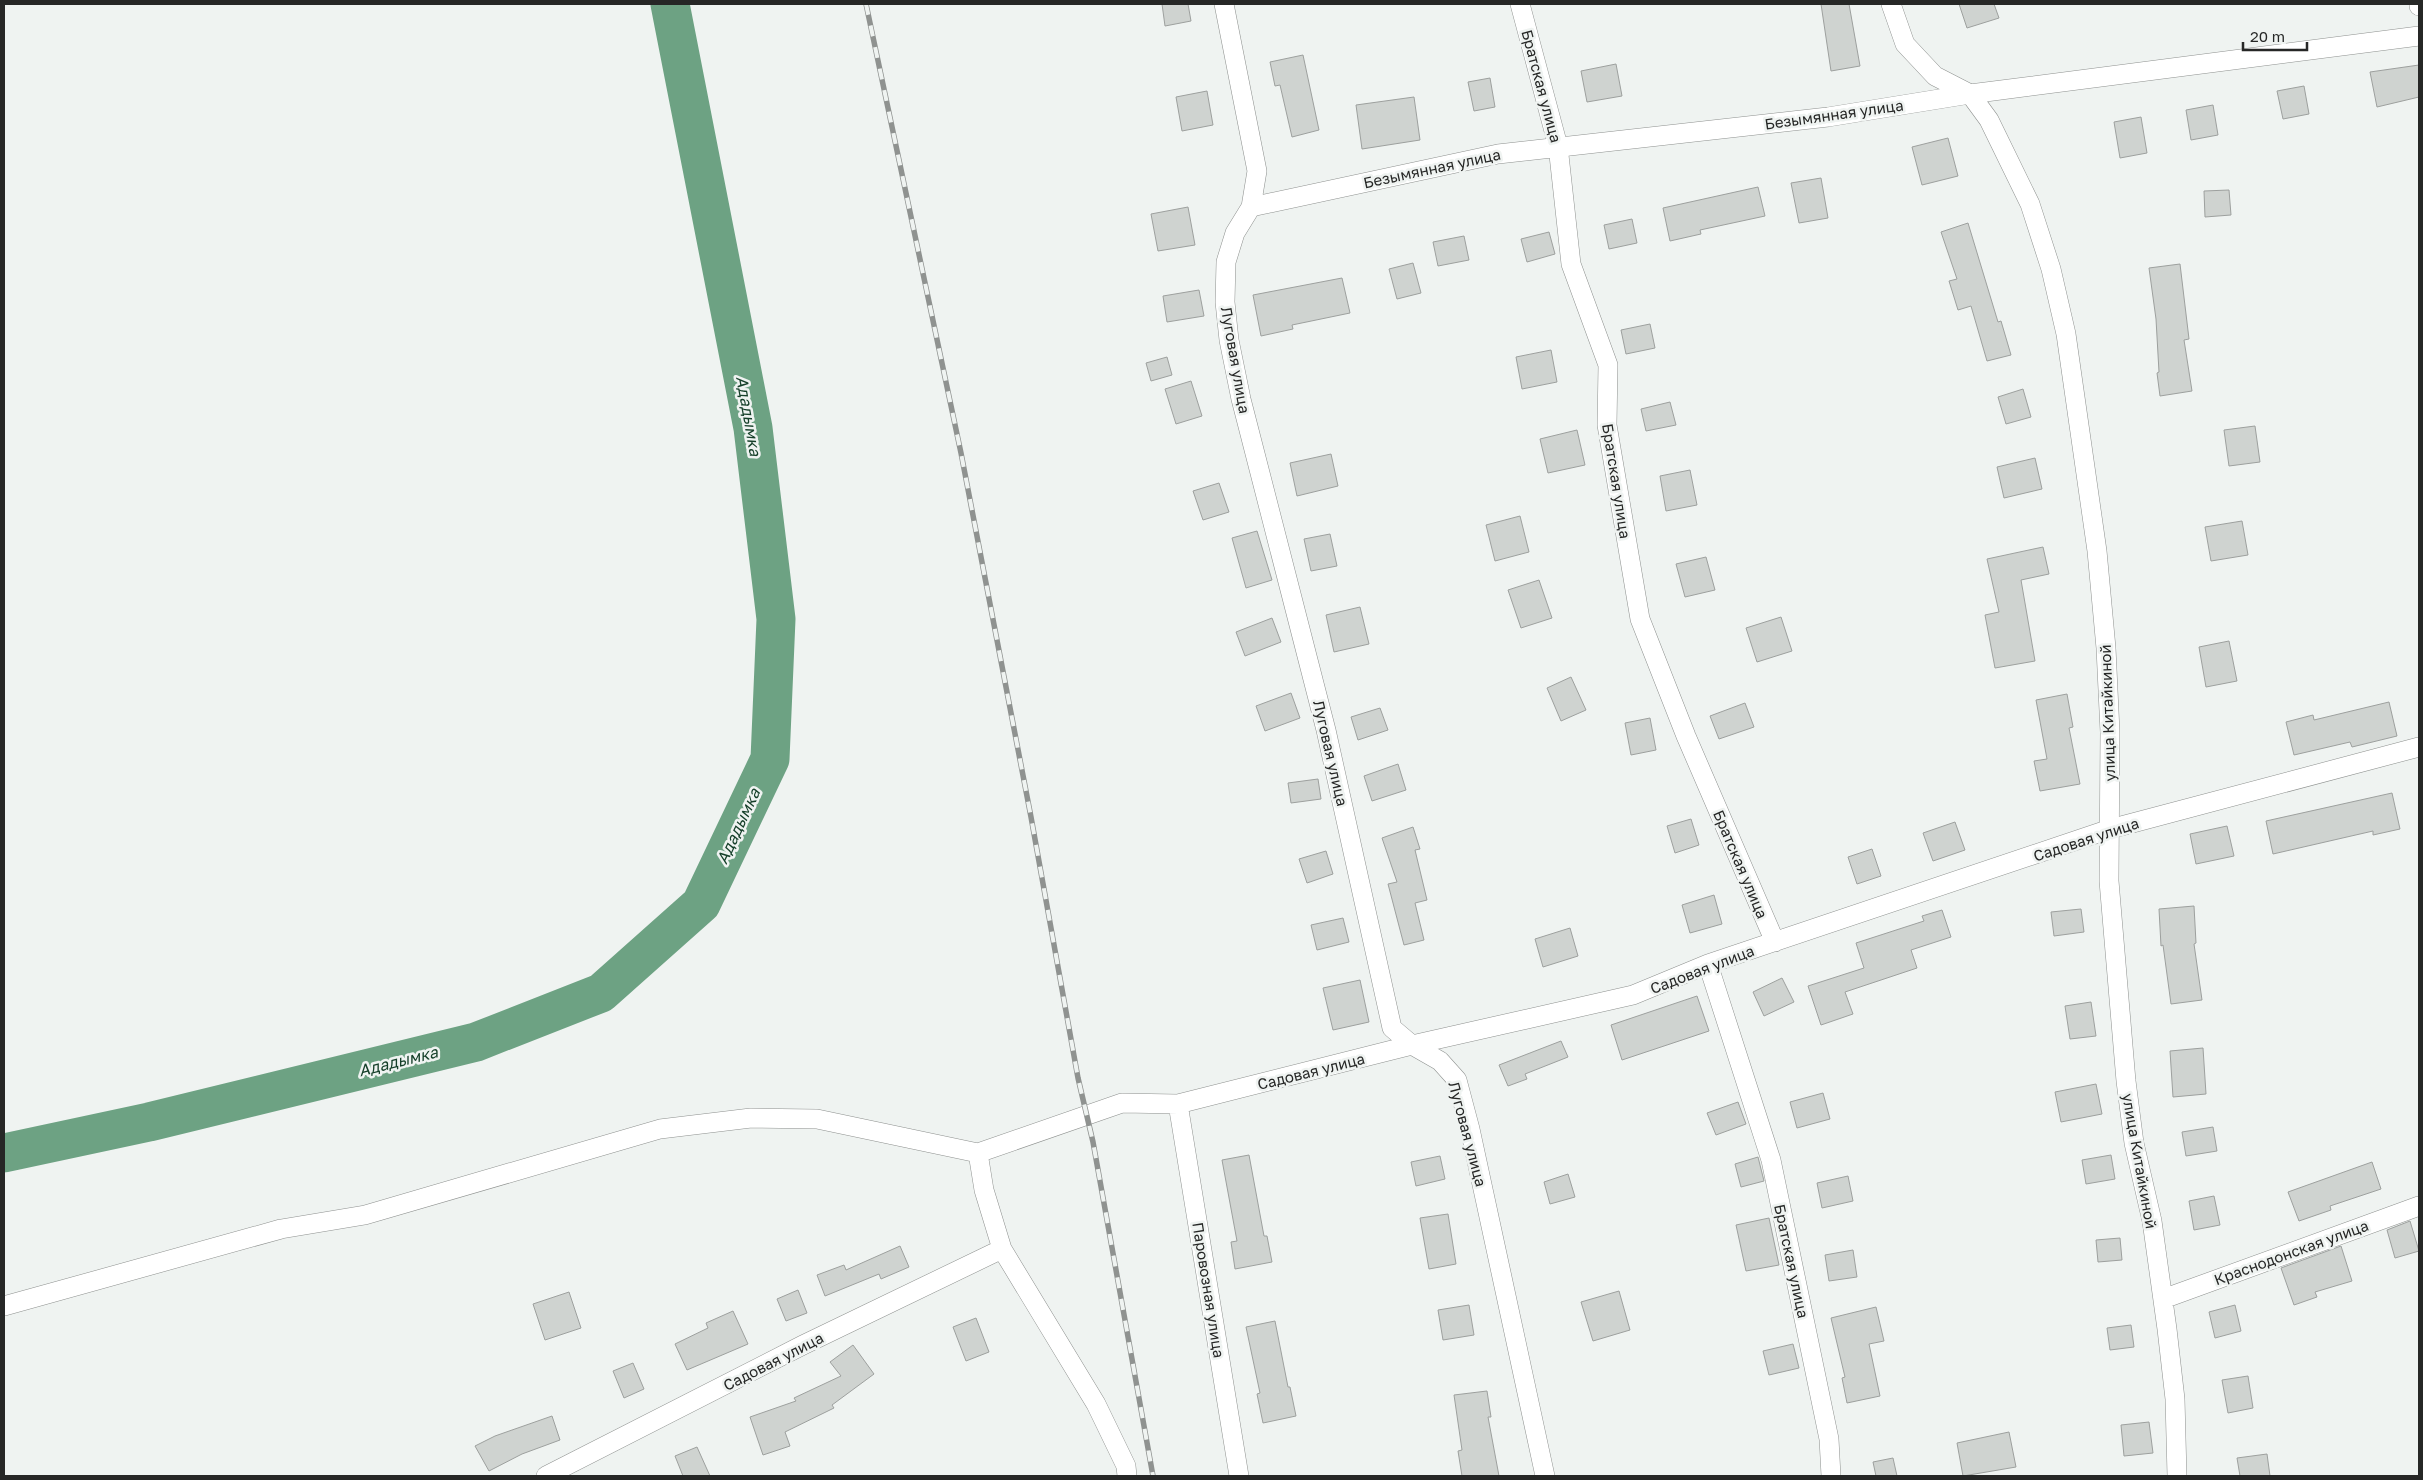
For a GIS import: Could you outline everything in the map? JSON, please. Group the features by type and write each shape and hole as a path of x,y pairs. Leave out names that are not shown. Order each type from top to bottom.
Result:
{"street":[{"name":"Луговая улица","path":"1224,4 1257,171 1251,207 1235,233 1226,262 1225,302 1231,348 1241,399 1326,730 1392,1028 1412,1045 1440,1061 1457,1080 1470,1129 1545,1476"},
{"name":"Братская улица","path":"1520,4 1558,146 1571,264 1608,365 1607,425 1640,619 1686,736 1775,942"},
{"name":"улица Китайкиной","path":"1891,4 1905,44 1935,76 1970,94 1989,120 2030,204 2051,269 2066,334 2097,551 2106,648 2110,732 2109,881 2126,1081 2134,1143 2152,1222 2163,1299 2175,1399 2176,1476"},
{"name":"Безымянная улица","path":"1251,207 1498,154 1828,117 1970,94 2419,36"},
{"name":"Садовая улица","path":"978,1153 1122,1103 1178,1104 1412,1045 1633,995 1708,964 2110,830 2419,747"},
{"name":"Братская улица","path":"1708,964 1771,1160 1830,1439 1831,1476"},
{"name":"Паровозная улица","path":"1178,1104 1239,1476"},
{"path":"4,1306 281,1229 365,1215 660,1129 751,1118 817,1119 978,1153 984,1190 1002,1249 1096,1404 1126,1466 1127,1476"},
{"name":"Краснодонская улица","path":"2163,1299 2419,1206"},
{"name":"Садовая улица","path":"546,1476 802,1346 1002,1249"}],"building":[{"path":"1162,4 1188,4 1191,21 1165,26"},
{"path":"1821,4 1849,4 1860,66 1831,71"},
{"path":"1959,4 1994,4 1999,18 1967,28"},
{"path":"1303,55 1319,130 1292,137 1280,85 1275,86 1270,62"},
{"path":"1616,64 1622,96 1587,102 1581,71"},
{"path":"2419,65 2419,97 2377,107 2370,72"},
{"path":"1490,78 1495,107 1474,111 1468,82"},
{"path":"2304,86 2309,114 2283,119 2277,91"},
{"path":"1207,91 1213,125 1182,131 1176,97"},
{"path":"1414,97 1420,140 1362,149 1356,105"},
{"path":"2213,105 2218,135 2191,140 2186,110"},
{"path":"2141,117 2147,153 2120,158 2114,122"},
{"path":"1948,138 1958,176 1922,185 1912,147"},
{"path":"1821,178 1828,218 1799,223 1791,183"},
{"path":"1758,187 1765,216 1700,230 1701,234 1670,241 1663,208"},
{"path":"2229,190 2231,215 2205,217 2204,191"},
{"path":"1188,207 1195,245 1158,251 1151,214"},
{"path":"1632,219 1637,243 1609,249 1604,225"},
{"path":"1968,223 1998,322 2001,321 2011,355 1987,361 1971,306 1958,310 1949,281 1957,279 1941,232"},
{"path":"1549,232 1555,254 1527,262 1521,239"},
{"path":"1464,236 1469,260 1438,266 1433,242"},
{"path":"1413,263 1421,293 1397,299 1389,269"},
{"path":"2180,264 2189,339 2184,340 2192,391 2160,396 2157,373 2159,372 2156,319 2149,268"},
{"path":"1342,278 1350,313 1292,325 1293,329 1261,336 1253,295"},
{"path":"1199,290 1204,316 1167,322 1163,296"},
{"path":"1650,324 1655,348 1626,354 1621,330"},
{"path":"1551,350 1557,382 1522,389 1516,357"},
{"path":"1167,357 1172,375 1151,381 1146,363"},
{"path":"1191,381 1202,416 1176,424 1165,389"},
{"path":"2023,389 2031,417 2006,424 1998,397"},
{"path":"1670,402 1676,425 1646,431 1641,409"},
{"path":"2255,426 2260,462 2229,466 2224,430"},
{"path":"1577,430 1585,465 1548,473 1540,439"},
{"path":"1331,454 1338,486 1297,496 1290,463"},
{"path":"2035,458 2042,489 2004,498 1997,467"},
{"path":"1690,470 1697,505 1666,511 1660,476"},
{"path":"1219,483 1229,512 1203,520 1193,491"},
{"path":"1520,516 1529,552 1495,561 1486,525"},
{"path":"2242,521 2248,555 2211,561 2205,527"},
{"path":"1257,531 1272,580 1246,588 1232,538"},
{"path":"1330,534 1337,566 1311,571 1304,539"},
{"path":"2043,547 2049,574 2021,580 2035,661 1995,668 1985,615 1999,612 1987,559"},
{"path":"1706,557 1715,590 1685,597 1676,564"},
{"path":"1539,580 1552,618 1521,628 1508,590"},
{"path":"1360,607 1369,644 1334,652 1326,615"},
{"path":"1781,617 1792,651 1757,662 1746,628"},
{"path":"1272,618 1281,642 1245,656 1236,632"},
{"path":"2229,641 2237,681 2206,687 2199,647"},
{"path":"1571,677 1586,710 1561,721 1547,688"},
{"path":"1291,693 1300,718 1265,731 1256,706"},
{"path":"2067,694 2073,727 2069,728 2080,784 2040,791 2034,761 2047,759 2036,700"},
{"path":"2389,702 2397,736 2352,747 2350,742 2294,755 2286,722 2313,715 2314,720"},
{"path":"1745,703 1754,727 1719,739 1710,716"},
{"path":"1380,708 1388,730 1358,740 1351,717"},
{"path":"1650,718 1656,750 1631,755 1625,723"},
{"path":"1398,764 1406,790 1372,801 1364,776"},
{"path":"1318,779 1321,799 1291,803 1288,783"},
{"path":"2392,793 2400,829 2373,835 2373,831 2273,854 2266,821"},
{"path":"1691,819 1699,845 1675,853 1667,826"},
{"path":"1955,822 1965,850 1933,861 1923,833"},
{"path":"2227,826 2234,856 2196,864 2190,834"},
{"path":"1413,827 1420,849 1415,850 1427,900 1415,903 1424,940 1404,945 1388,884 1397,882 1382,838"},
{"path":"1872,849 1881,876 1857,884 1848,857"},
{"path":"1326,851 1333,874 1307,883 1299,859"},
{"path":"1714,895 1722,924 1690,933 1682,905"},
{"path":"2194,906 2196,943 2194,944 2202,1000 2171,1004 2163,945 2161,946 2159,909"},
{"path":"2081,909 2084,932 2054,936 2051,912"},
{"path":"1942,910 1951,937 1911,950 1917,968 1845,992 1853,1014 1821,1025 1808,986 1864,968 1856,943 1924,921 1922,916"},
{"path":"1343,918 1349,942 1317,950 1311,925"},
{"path":"1570,928 1578,956 1543,967 1535,939"},
{"path":"1782,978 1794,1002 1764,1016 1753,992"},
{"path":"1360,980 1369,1022 1333,1030 1323,988"},
{"path":"1697,996 1709,1031 1622,1060 1611,1025"},
{"path":"2091,1002 2096,1036 2070,1039 2065,1006"},
{"path":"1561,1041 1568,1057 1525,1074 1527,1079 1508,1086 1499,1065"},
{"path":"2203,1048 2206,1094 2173,1097 2170,1051"},
{"path":"2096,1084 2102,1114 2061,1122 2055,1092"},
{"path":"1823,1093 1830,1119 1797,1128 1790,1102"},
{"path":"1738,1102 1746,1124 1716,1135 1707,1113"},
{"path":"2213,1127 2217,1151 2186,1156 2182,1132"},
{"path":"1249,1155 1264,1236 1267,1236 1272,1262 1235,1269 1231,1242 1237,1241 1222,1160"},
{"path":"2111,1155 2115,1179 2086,1184 2082,1160"},
{"path":"1440,1156 1445,1179 1416,1186 1411,1162"},
{"path":"1758,1157 1764,1181 1741,1187 1735,1164"},
{"path":"2372,1162 2381,1189 2330,1206 2331,1210 2299,1221 2288,1192"},
{"path":"1568,1174 1575,1197 1550,1204 1544,1182"},
{"path":"1848,1176 1853,1201 1822,1208 1817,1183"},
{"path":"2214,1196 2220,1225 2194,1230 2189,1201"},
{"path":"1448,1214 1456,1264 1429,1269 1420,1218"},
{"path":"1769,1218 1779,1265 1746,1271 1736,1225"},
{"path":"2410,1221 2419,1251 2395,1258 2387,1230"},
{"path":"2120,1238 2122,1260 2098,1262 2096,1240"},
{"path":"900,1246 909,1267 881,1279 879,1274 825,1296 817,1275 844,1265 846,1270"},
{"path":"2341,1246 2352,1281 2315,1292 2317,1297 2294,1305 2281,1268"},
{"path":"1853,1250 1857,1277 1829,1281 1825,1255"},
{"path":"798,1290 807,1313 786,1321 777,1299"},
{"path":"1619,1291 1630,1330 1593,1341 1581,1302"},
{"path":"569,1292 581,1328 545,1340 533,1304"},
{"path":"1469,1305 1474,1335 1443,1340 1438,1310"},
{"path":"2235,1305 2241,1331 2215,1338 2209,1312"},
{"path":"1876,1307 1884,1341 1869,1344 1880,1396 1847,1403 1842,1378 1845,1377 1831,1318"},
{"path":"733,1311 748,1344 687,1370 675,1344 708,1328 706,1323"},
{"path":"976,1318 989,1352 966,1361 953,1327"},
{"path":"1275,1321 1288,1387 1290,1387 1296,1416 1263,1423 1257,1394 1260,1393 1246,1327"},
{"path":"2131,1325 2134,1347 2110,1350 2107,1328"},
{"path":"1793,1344 1799,1368 1769,1375 1763,1351"},
{"path":"853,1345 874,1374 832,1405 834,1408 785,1432 790,1446 763,1455 750,1417 796,1401 794,1398 841,1376 830,1362"},
{"path":"633,1363 644,1389 624,1398 613,1371"},
{"path":"2248,1376 2253,1408 2228,1413 2222,1380"},
{"path":"1487,1391 1491,1417 1488,1417 1499,1476 1462,1476 1458,1451 1462,1450 1454,1395"},
{"path":"552,1416 560,1440 522,1454 489,1471 475,1446 495,1436"},
{"path":"2149,1422 2153,1453 2124,1456 2121,1425"},
{"path":"2009,1432 2016,1467 1963,1476 1957,1443"},
{"path":"697,1447 710,1476 683,1476 675,1456"},
{"path":"2267,1454 2270,1476 2240,1476 2237,1458"},
{"path":"1893,1458 1897,1476 1876,1476 1873,1462"}],"waterway":[{"name":"Ададымка","path":"4,1153 149,1122 476,1042 601,993 701,904 770,759 776,619 753,428 670,4"}],"railway":[{"path":"866,4 961,453 1031,817 1078,1078 1093,1142 1153,1476"}]}
